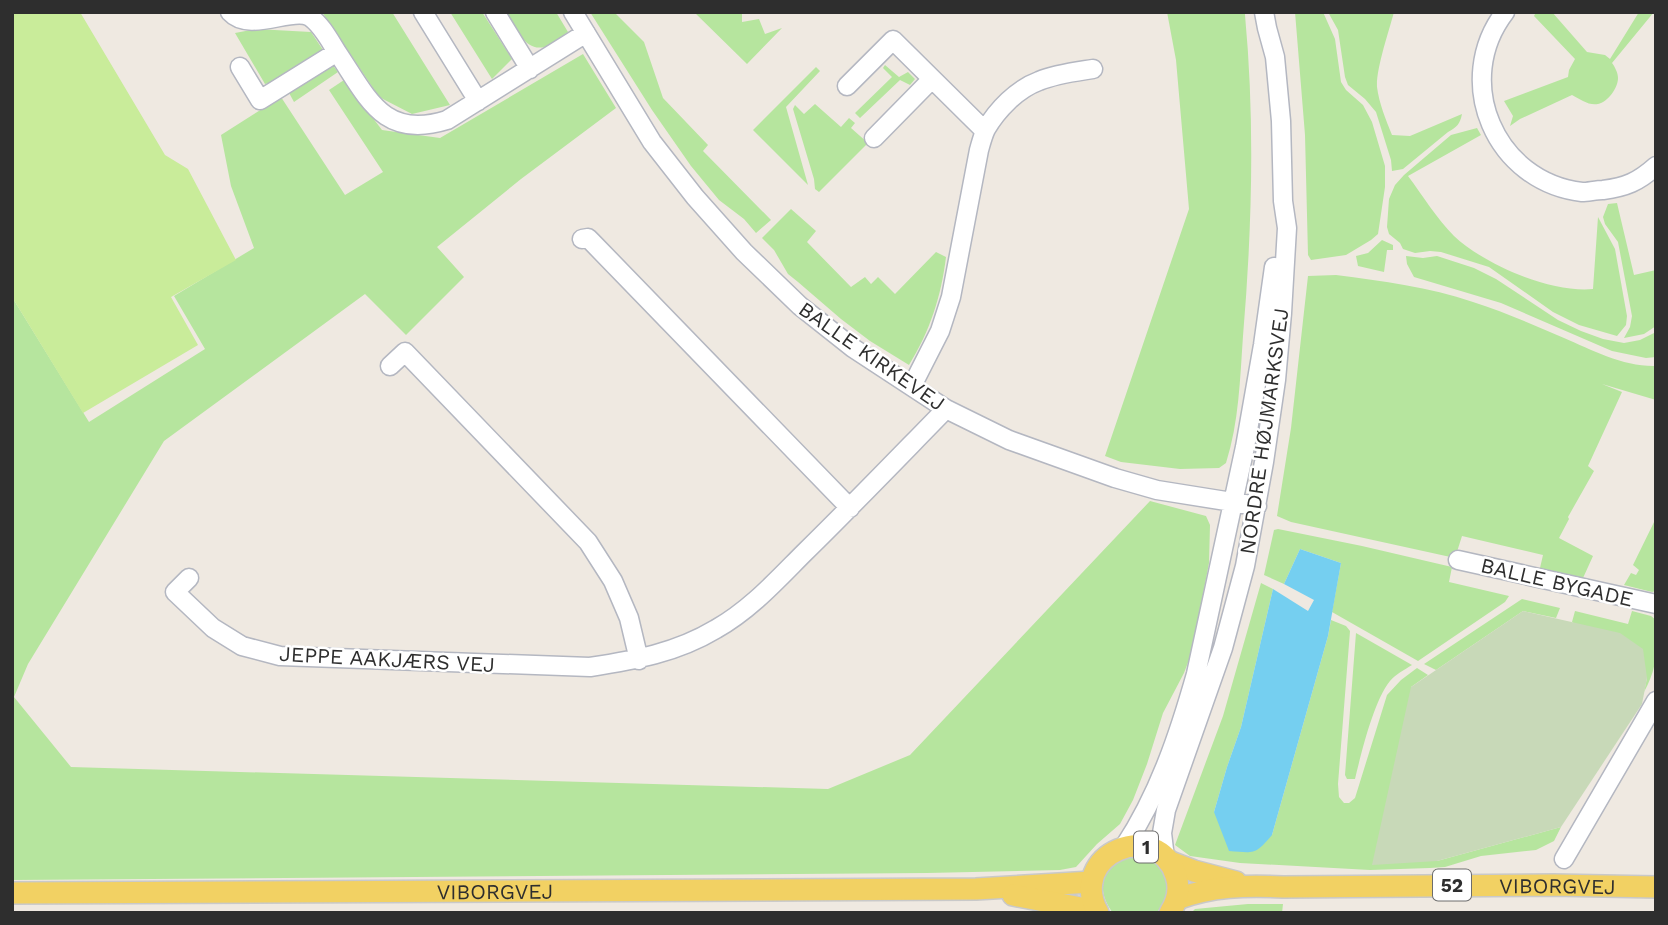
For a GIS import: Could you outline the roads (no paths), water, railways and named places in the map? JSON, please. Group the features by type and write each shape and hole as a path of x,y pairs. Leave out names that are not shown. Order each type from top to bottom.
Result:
{"main road":[{"name":"1","path":"1091,881 1095,870 1111,852 1135,845 1146,847 1166,860 1176,875 1178,891 1173,906"},
{"name":"VIBORGVEJ","path":"1166,860 1194,871 1248,885"},
{"name":"VIBORGVEJ","path":"12,893 976,889 1091,881"},
{"path":"1091,881 1093,902 1098,912"},
{"name":"VIBORGVEJ","path":"1173,906 1198,891 1248,885 1656,887"},
{"name":"VIBORGVEJ","path":"976,889 1098,912"}],"street":[{"path":"230,12 235,18 264,20 302,14 310,17 373,106 393,121 407,125 428,126 447,120 586,33"},
{"path":"423,12 478,101"},
{"path":"495,12 530,69"},
{"name":"BALLE KIRKEVEJ","path":"573,12 652,142 695,197 735,243 800,306 853,348 946,409 1009,440 1157,490 1257,506"},
{"name":"NORDRE HØJMARKSVEJ","path":"1166,860 1162,833 1166,810 1223,648 1245,566 1276,380 1287,228 1283,201 1281,121 1275,57 1265,12"},
{"name":"NORDRE HØJMARKSVEJ","path":"1275,57 1277,12"},
{"path":"1505,12 1494,27 1482,62 1482,99 1494,133 1517,162 1548,183 1583,192 1629,185 1656,166"},
{"path":"847,86 893,40 985,131"},
{"path":"240,66 260,100 337,52"},
{"path":"912,386 940,331 951,297 985,131 1000,110 1035,82 1059,74 1093,69"},
{"path":"874,138 932,79"},
{"name":"NORDRE HØJMARKSVEJ","path":"1124,847 1139,825 1157,789 1196,674 1245,447 1263,345 1283,201"},
{"path":"582,239 588,238 592,242 850,508"},
{"path":"390,366 405,352 588,542 613,581 629,618 639,660"},
{"name":"JEPPE AAKJÆRS VEJ","path":"189,578 175,592 213,628 242,646 280,656 590,667 639,660 681,646 717,629 753,604 946,409"},
{"name":"BALLE BYGADE","path":"1458,560 1656,604"},
{"path":"1564,859 1656,701"}],"water":[{"path":"1300,549 1341,563 1328,636 1272,835 1254,851 1229,851 1214,812 1241,727 1273,589 1308,611 1314,600 1284,584"}]}
